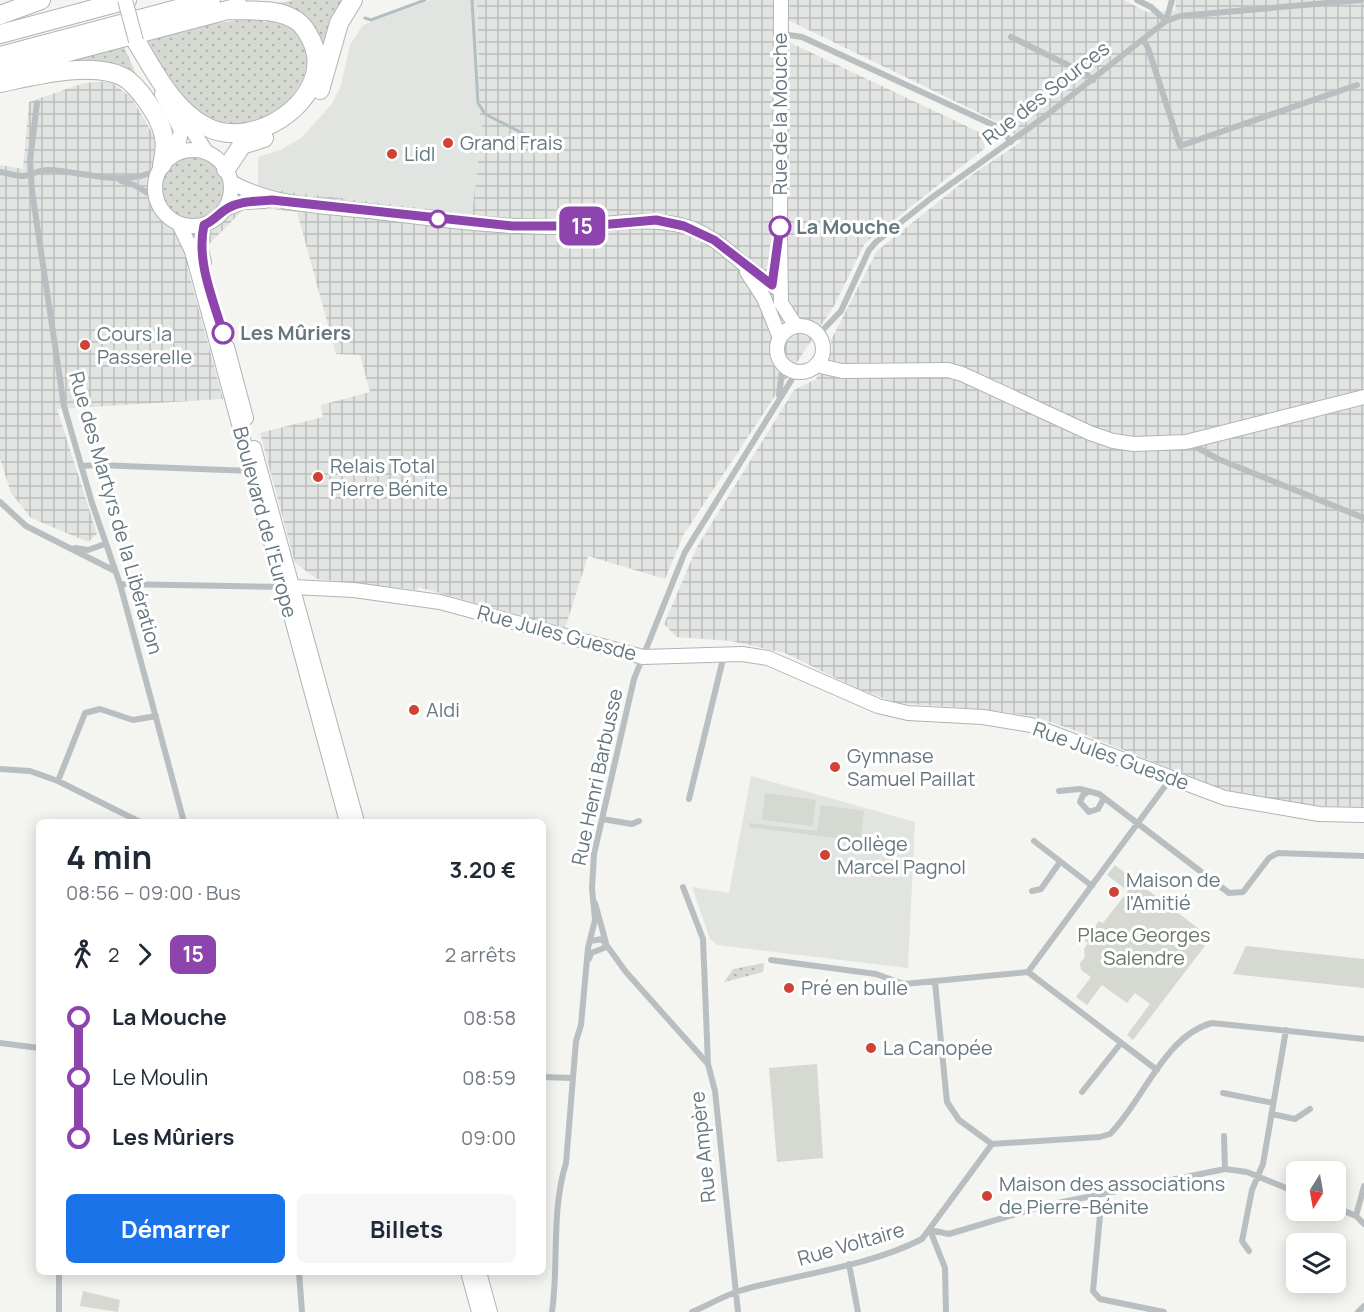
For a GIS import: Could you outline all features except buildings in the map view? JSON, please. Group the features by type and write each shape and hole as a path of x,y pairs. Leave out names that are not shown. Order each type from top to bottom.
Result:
{"highway":[{"path":"0,15 41,0"},
{"path":"0,21 79,0"},
{"path":"0,34 126,0"},
{"path":"0,56 211,0"},
{"path":"0,70 264,0"},
{"path":"228,175 242,145 289,126 308,108 325,76 339,22 353,0"},
{"path":"136,41 159,79 180,106 206,127 237,133 255,131 273,125 289,114 311,86 315,52 311,38 294,18 266,11 229,10"},
{"path":"0,83 84,70 104,71 126,79 144,97 164,133 166,151 160,167"}],"street":[{"path":"126,0 136,41 181,129 177,153"},
{"name":"Rue de la Mouche","path":"769,309 782,256 780,227 781,0"},
{"path":"1137,0 1152,7 1166,21 1172,0"},
{"name":"Rue des Sources","path":"818,334 841,311 869,250 876,242 930,199 1093,80 1166,21 1180,16 1361,0"},
{"path":"781,34 802,37 1000,128 1011,142"},
{"path":"1011,37 1086,74 1093,80"},
{"path":"1143,39 1180,146 1357,85"},
{"path":"153,78 207,153"},
{"name":"Rue des Martyrs de la Libération","path":"37,103 30,173 35,227 62,396 105,544 120,584 183,819"},
{"path":"109,178 143,177 177,153 190,150 207,153 218,159 228,175 230,196 225,210"},
{"path":"160,167 154,186 155,197 166,216 178,224 204,225 212,222 225,210 243,202 272,200 512,226 588,226 656,220 684,226 702,233 776,287"},
{"path":"0,172 22,176 50,170 109,178 134,184 155,197"},
{"path":"228,175 272,200"},
{"name":"Boulevard de l'Europe","path":"178,224 192,251 251,471 288,587 356,819"},
{"name":"Boulevard de l'Europe","path":"204,225 202,255 345,819"},
{"path":"740,260 769,309 780,338"},
{"name":"Rue de la Mouche","path":"776,287 783,310 796,326"},
{"path":"796,326 808,327 818,334 822,341 819,360 797,371 783,364 777,349 784,332 796,326"},
{"path":"819,360 842,371 948,370 962,374 1113,441 1134,444 1186,442 1364,397"},
{"name":"Rue Henri Barbusse","path":"774,410 780,393 783,364"},
{"name":"Rue Henri Barbusse","path":"552,1312 555,1238 561,1178 567,1156 572,1078 590,941 595,920 593,862 634,679 689,545 797,371"},
{"path":"1186,442 1209,455 1364,518"},
{"path":"81,466 251,471"},
{"path":"0,502 26,526 116,572"},
{"path":"71,548 88,550 105,544"},
{"name":"Rue Jules Guesde","path":"120,584 345,589 440,602 643,657 724,655 768,658 794,667 852,697 898,711 983,717 1030,725 1237,801 1319,814 1364,815"},
{"path":"688,799 724,655"},
{"path":"58,781 85,713 100,709 133,720 156,716"},
{"path":"0,769 30,771 58,781 134,819"},
{"path":"1028,972 1171,777"},
{"path":"1059,791 1080,789 1104,798 1229,892 1236,894 1243,892 1269,858 1278,853 1364,856"},
{"path":"1088,792 1083,795 1080,802 1089,812 1098,809 1104,798"},
{"path":"602,819 632,824 639,820"},
{"path":"1034,841 1092,886"},
{"path":"1032,891 1041,889 1060,862"},
{"path":"683,887 703,939 708,1064"},
{"name":"Rue Henri Barbusse","path":"593,899 600,914 606,943"},
{"path":"587,965 591,954 604,948 606,943 602,939 590,941"},
{"name":"Rue Ampère","path":"606,943 633,980 708,1064 715,1091 738,1312"},
{"path":"771,960 876,974 904,984 1028,972 1157,1070"},
{"path":"935,982 947,1102 958,1120 992,1144 1100,1137 1110,1134 1157,1070 1196,1027 1212,1023 1364,1039"},
{"path":"1250,1251 1242,1241 1252,1190 1263,1164 1286,1030"},
{"path":"0,1043 36,1048"},
{"path":"1082,1092 1121,1043"},
{"path":"546,1077 572,1078"},
{"path":"1222,1093 1274,1102"},
{"path":"1272,1114 1295,1119 1310,1109"},
{"path":"1224,1136 1225,1169"},
{"path":"946,1312 945,1268 930,1230 992,1144"},
{"name":"Rue Voltaire","path":"692,1312 735,1292 849,1264 909,1246 922,1239 930,1230 949,1234 1043,1206 1225,1169 1258,1176 1286,1188"},
{"path":"1356,1216 1364,1186"},
{"path":"1094,1196 1100,1215 1093,1291 1100,1299 1164,1312"},
{"path":"1346,1212 1356,1216 1364,1224"},
{"path":"849,1264 858,1312"},
{"path":"58,1312 59,1275"},
{"path":"299,1275 302,1312"},
{"path":"469,1275 479,1312"},
{"path":"480,1275 490,1312"},
{"path":"1358,1312 1364,1306"}],"shaded area":[{"path":"431,0 477,0 480,116 483,118 472,214 258,188 258,157 280,150 301,138 332,104 341,85 350,45 363,25"},
{"path":"477,0 776,0 776,36 981,133 985,148 865,243 834,306 684,534 665,579 588,556 565,628 418,587 417,590 317,579 295,563 260,433 323,417 321,405 370,392 360,355 336,354 297,212 247,206 187,266 223,399 57,409 97,534 88,542 31,518 11,493 0,459 0,165 23,169 29,102 84,83 109,81 131,97 160,146 205,143 221,155 243,182 258,188 472,214 483,118 480,116"},
{"path":"786,0 1124,0 1147,12 1175,11 1176,0 1364,0 1364,807 1310,806 1228,792 1071,729 1032,716 980,709 897,703 858,689 785,653 731,641 676,637 664,624 697,547 794,390 816,379 832,350 831,340 877,251 973,174 1021,142 1008,127 786,19"},
{"name":"Collège Marcel Pagnol","path":"751,776 915,822 908,968 717,945 710,939 692,887 729,893"}],"green space":[{"path":"293,0 345,0 325,55 270,5"},
{"path":"254,18 262,19 263,22 267,19 292,28 304,44 307,63 301,83 288,101 269,116 247,124 223,123 205,119 190,105 164,71 155,57 148,37 190,27"},
{"path":"123,44 138,79 136,80 20,74"},
{"path":"186,155 200,155 212,160 221,169 226,188 224,201 217,212 200,221 186,221 174,216 165,207 160,195 160,181 165,169 174,160"},
{"path":"765,793 816,800 812,826 762,820"},
{"path":"821,805 864,811 861,836 882,839 882,844 749,827 749,823 817,831"},
{"name":"Place Georges Salendre","path":"1115,865 1211,938 1133,1040 1127,1035 1150,1004 1135,993 1127,1003 1102,985 1087,1005 1076,997 1091,977 1081,970 1080,963 1085,957 1084,949 1088,943 1084,940 1099,921 1103,923 1128,891 1107,875"},
{"path":"1246,946 1364,959 1364,988 1233,974"},
{"path":"764,963 763,972 724,982 733,969"},
{"path":"817,1064 823,1158 777,1162 769,1068"},
{"path":"83,1291 120,1300 118,1312 80,1306"}],"waterway":[{"name":"La Mouche","path":"365,18 371,20 425,0"},
{"name":"La Mouche","path":"472,0 478,103 485,114 536,140"}],"bus line":[{"name":"15","path":"223,333 202,255 201,239 204,225 212,222 231,206 243,202 272,200 512,226 588,226 656,220 684,226 702,233 734,254 757,276 772,285 780,227"}],"place":[{"name":"Grand Frais","path":"448,143"},
{"name":"Lidl","path":"392,154"},
{"name":"La Mouche","path":"780,227"},
{"name":"Les Mûriers","path":"223,333"},
{"name":"Cours la Passerelle","path":"85,345"},
{"name":"Relais Total Pierre Bénite","path":"318,477"},
{"name":"Aldi","path":"414,710"},
{"name":"Gymnase Samuel Paillat","path":"835,767"},
{"name":"Collège Marcel Pagnol","path":"825,855"},
{"name":"Maison de l'Amitié","path":"1114,892"},
{"name":"Pré en bulle","path":"789,988"},
{"name":"La Canopée","path":"871,1048"},
{"name":"Maison des associations de Pierre-Bénite","path":"987,1196"}]}
